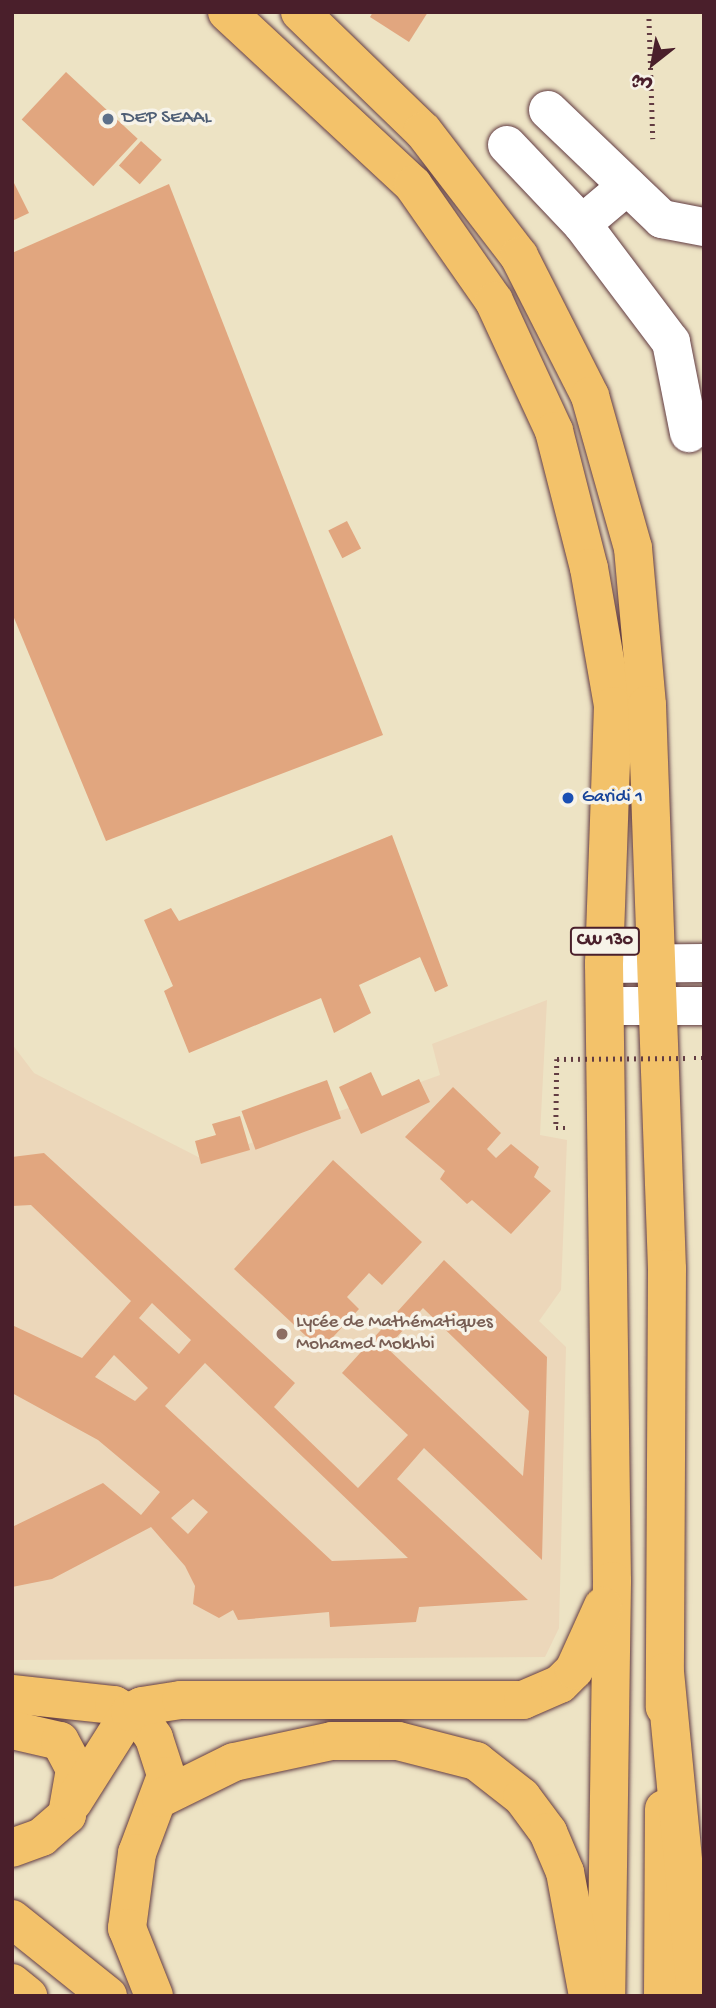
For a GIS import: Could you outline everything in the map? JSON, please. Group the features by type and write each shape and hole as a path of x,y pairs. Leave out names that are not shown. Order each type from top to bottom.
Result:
{"main road":[{"name":"CW 130","path":"228,12 412,185 494,301 554,431 589,568 613,706 604,964 612,1581 606,1996"},
{"path":"277,12 359,88 423,131"},
{"name":"CW 130","path":"300,12 423,131 531,279 590,396 633,548 647,705 653,964 667,1269 663,1996"},
{"path":"12,1694 97,1701 130,1712 181,1700 523,1700 543,1694 574,1670 612,1581"},
{"path":"665,1672 696,1996"},
{"path":"130,1712 162,1756 161,1798 127,1890 127,1928 154,1996"},
{"path":"12,1848 56,1827 130,1712"},
{"path":"12,1730 50,1736 67,1748 75,1769 73,1802"},
{"path":"161,1798 234,1762 332,1741 398,1741 475,1761 522,1797 548,1832 565,1872 589,1996"},
{"path":"12,1919 108,1996"},
{"path":"12,1983 28,1996"}],"street":[{"path":"548,110 662,219 704,227"},
{"path":"507,145 582,224 671,342 689,433"},
{"path":"582,224 627,186"},
{"path":"604,964 704,963"},
{"path":"605,1006 704,1006"}],"path":[{"path":"649,12 653,139"},
{"path":"556,1128 557,1059 690,1058"}],"shaded area":[{"name":"Lycée de Mathématiques Mohamed Mokhbi","path":"547,1000 540,1135 567,1140 561,1290 539,1321 566,1347 559,1628 545,1657 12,1660 12,1044 34,1073 204,1160 440,1075 432,1044"}],"building":[{"path":"373,12 428,12 409,42 370,17"},
{"path":"66,72 138,139 93,186 22,120"},
{"path":"141,141 162,160 140,184 119,166"},
{"path":"12,179 29,213 12,221"},
{"path":"169,184 383,735 106,841 12,613 12,253"},
{"path":"347,521 361,549 342,558 328,531"},
{"path":"392,835 448,986 435,992 420,957 359,985 371,1013 334,1033 321,998 189,1053 164,991 173,986 144,920 171,908 179,921"},
{"path":"371,1072 382,1096 419,1079 430,1102 361,1134 339,1087"},
{"path":"327,1080 341,1119 256,1150 241,1111"},
{"path":"453,1087 501,1133 487,1149 496,1158 511,1144 539,1167 534,1177 551,1191 511,1234 472,1200 467,1204 440,1179 445,1171 405,1137"},
{"path":"240,1116 250,1150 201,1164 195,1141 216,1135 212,1124"},
{"path":"44,1153 295,1383 274,1407 358,1488 408,1435 342,1373 444,1260 547,1357 542,1560 424,1448 397,1479 528,1600 419,1607 416,1622 330,1627 329,1612 238,1620 233,1610 219,1618 193,1604 195,1586 185,1566 151,1527 52,1579 12,1587 12,1527 103,1483 141,1515 160,1492 98,1440 12,1393 12,1325 82,1358 131,1301 31,1205 12,1206 12,1157","holes":["152,1303 191,1340 179,1354 139,1318","423,1308 529,1411 523,1476 387,1348","114,1355 148,1388 135,1401 95,1377","205,1363 408,1558 332,1561 165,1406","193,1499 208,1512 188,1534 171,1518"]},
{"path":"333,1160 422,1242 382,1285 369,1273 347,1297 359,1309 321,1350 234,1269"}],"place":[{"name":"DEP SEAAL","path":"108,119"},
{"name":"Garidi 1","path":"568,798"},
{"name":"Lycée de Mathématiques Mohamed Mokhbi","path":"282,1334"}]}
